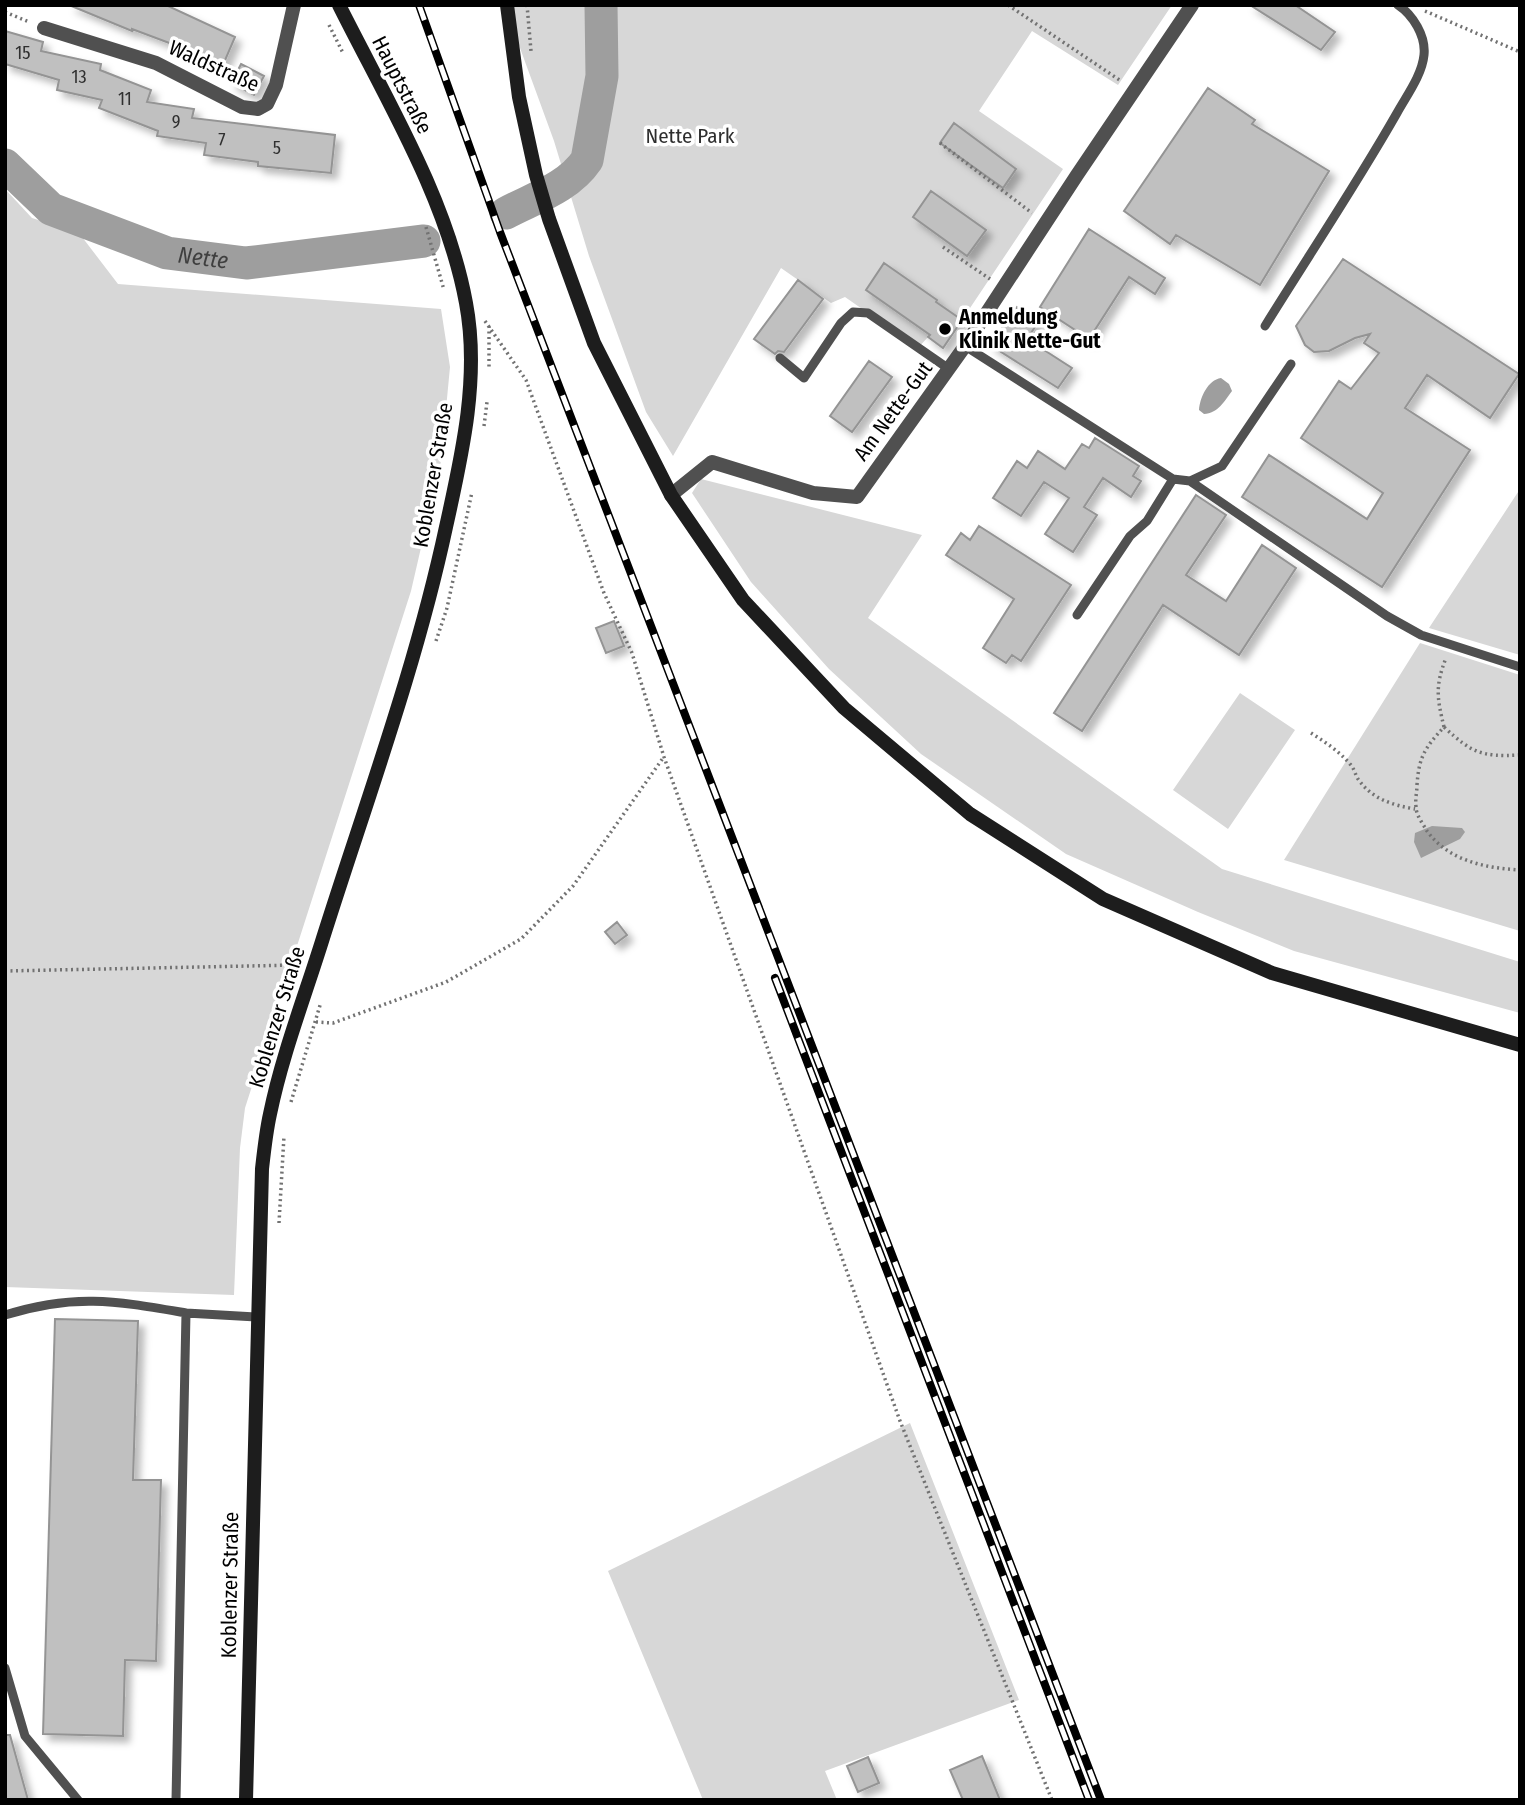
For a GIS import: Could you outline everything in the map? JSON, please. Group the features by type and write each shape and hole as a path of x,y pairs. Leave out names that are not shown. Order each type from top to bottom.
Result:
{"street":[{"name":"Waldstraße","path":"44,28 156,63 242,107 258,109 267,104 276,85 294,5"},
{"name":"Hauptstraße","path":"339,5 428,183 446,227 458,267"},
{"path":"507,5 519,97 536,176 594,343 671,495 743,600 844,708 970,814 1103,899 1272,973 1520,1045"},
{"name":"Am Nette-Gut","path":"671,495 712,462 813,494 857,497 965,346 1192,5"},
{"name":"Koblenzer Straße","path":"246,1800 262,1169 270,1113 430,599 461,459 469,399 471,344 467,306 458,267"}],"lane":[{"path":"1265,326 1388,128 1419,73 1425,54 1421,33 1405,10 1398,5"},
{"path":"780,358 804,378 841,323 853,312 868,313 949,369"},
{"path":"965,346 1173,479 1190,481 1387,617 1421,635 1520,667"},
{"path":"1190,481 1222,467 1291,364"},
{"path":"1077,615 1130,536 1147,521 1173,479"},
{"path":"5,1315 35,1306 68,1301 110,1300 186,1313 257,1317"},
{"path":"176,1800 186,1313"},
{"path":"5,1668 25,1736 78,1800"}],"path":[{"path":"1008,5 1135,90"},
{"path":"1423,10 1520,52"},
{"path":"5,12 44,28"},
{"path":"326,18 349,64"},
{"path":"940,143 1045,223"},
{"path":"425,225 432,250"},
{"path":"943,247 1003,288"},
{"path":"467,306 489,324 526,380 604,593 632,653 664,757 900,1421 1052,1800"},
{"path":"488,379 491,343 489,324"},
{"path":"484,428 488,391"},
{"path":"435,646 447,607 474,480"},
{"path":"1451,645 1438,677 1437,695 1444,727 1465,747 1491,756 1520,755"},
{"path":"1444,727 1430,743 1419,763 1415,809 1434,841 1451,854 1479,864 1520,870"},
{"path":"1311,733 1336,750 1352,766 1371,793 1390,805 1415,809"},
{"path":"315,1021 334,1023 446,982 521,939 573,886 664,757"},
{"path":"5,971 315,965"},
{"path":"289,1111 323,996"},
{"path":"278,1229 285,1124"}],"green space":[{"name":"Nette Park","path":"513,5 1172,5 1118,85 1032,31 979,111 1063,169 962,320 946,309 918,348 845,297 831,303 781,268 673,456 646,412 589,256 554,141 516,37"},
{"path":"5,189 32,218 79,233 118,284 441,309 450,367 441,461 411,591 245,1108 240,1148 234,1295 5,1287"},
{"path":"701,479 922,535 868,618 1222,869 1520,962 1520,1013 1294,951 1066,854 921,754 829,669 751,582 692,493"},
{"path":"1520,489 1520,655 1429,628"},
{"path":"1420,643 1520,675 1520,931 1284,860"},
{"path":"1240,693 1295,730 1228,829 1173,790"},
{"path":"910,1423 1019,1700 825,1771 837,1800 703,1800 608,1571"}],"shaded area":[{"path":"1221,378 1229,384 1232,391 1217,409 1204,414 1199,410 1203,395 1212,382"},
{"path":"1432,826 1462,828 1465,832 1460,839 1421,858 1414,842 1415,833"}],"building":[{"path":"69,5 166,5 235,37 223,65"},
{"path":"1250,5 1295,5 1335,32 1321,50"},
{"path":"5,31 43,42 41,51 101,64 100,70 151,90 147,102 194,109 192,118 335,135 331,173 258,166 258,162 204,155 206,143 157,136 158,131 99,108 102,100 57,90 59,80 5,64"},
{"path":"241,64 264,76 254,95 231,83"},
{"path":"1208,88 1255,120 1252,124 1329,171 1260,285 1176,235 1170,244 1124,211"},
{"path":"954,123 1016,169 1003,188 940,143"},
{"path":"931,191 986,230 967,256 913,217"},
{"path":"1089,229 1165,278 1155,294 1129,277 1089,339 1040,307"},
{"path":"1343,259 1519,374 1490,418 1427,375 1405,408 1470,450 1382,587 1242,497 1269,455 1367,519 1383,493 1301,438 1339,381 1351,389 1379,353 1364,343 1370,334 1329,351 1314,352 1305,345 1296,326"},
{"path":"884,263 962,320 943,348 928,337 930,335 866,290"},
{"path":"798,280 823,299 784,352 778,351 775,354 754,339"},
{"path":"1017,307 1039,321 1027,339 1072,368 1058,388 990,345"},
{"path":"869,361 892,377 852,432 830,416"},
{"path":"1095,438 1139,466 1133,476 1141,481 1131,497 1103,478 1084,507 1097,515 1073,552 1045,534 1069,498 1044,482 1021,516 993,498 1017,461 1027,468 1038,451 1065,469 1082,444 1089,448"},
{"path":"1196,495 1226,515 1186,575 1226,601 1262,545 1296,568 1239,655 1163,605 1082,731 1054,713"},
{"path":"979,526 1071,585 1021,661 1012,655 1006,663 983,648 1014,599 946,555 961,533 970,540"},
{"path":"614,621 624,646 606,653 596,628"},
{"path":"617,922 627,935 615,944 605,932"},
{"path":"55,1319 138,1321 133,1480 161,1480 156,1661 125,1660 123,1736 43,1734"},
{"path":"5,1735 10,1735 28,1800 5,1800"},
{"path":"982,1756 1000,1800 963,1800 950,1770"},
{"path":"868,1757 879,1783 858,1792 847,1766"}],"waterway":[{"name":"Nette","path":"506,213 560,185 587,160 602,76 601,5"},
{"name":"Nette","path":"5,165 51,209 167,253 246,263 424,241"}],"railway":[{"path":"419,5 500,232 1101,1800"},
{"path":"775,978 1089,1800"}],"place":[{"name":"Anmeldung Klinik Nette-Gut","path":"945,329"}]}
